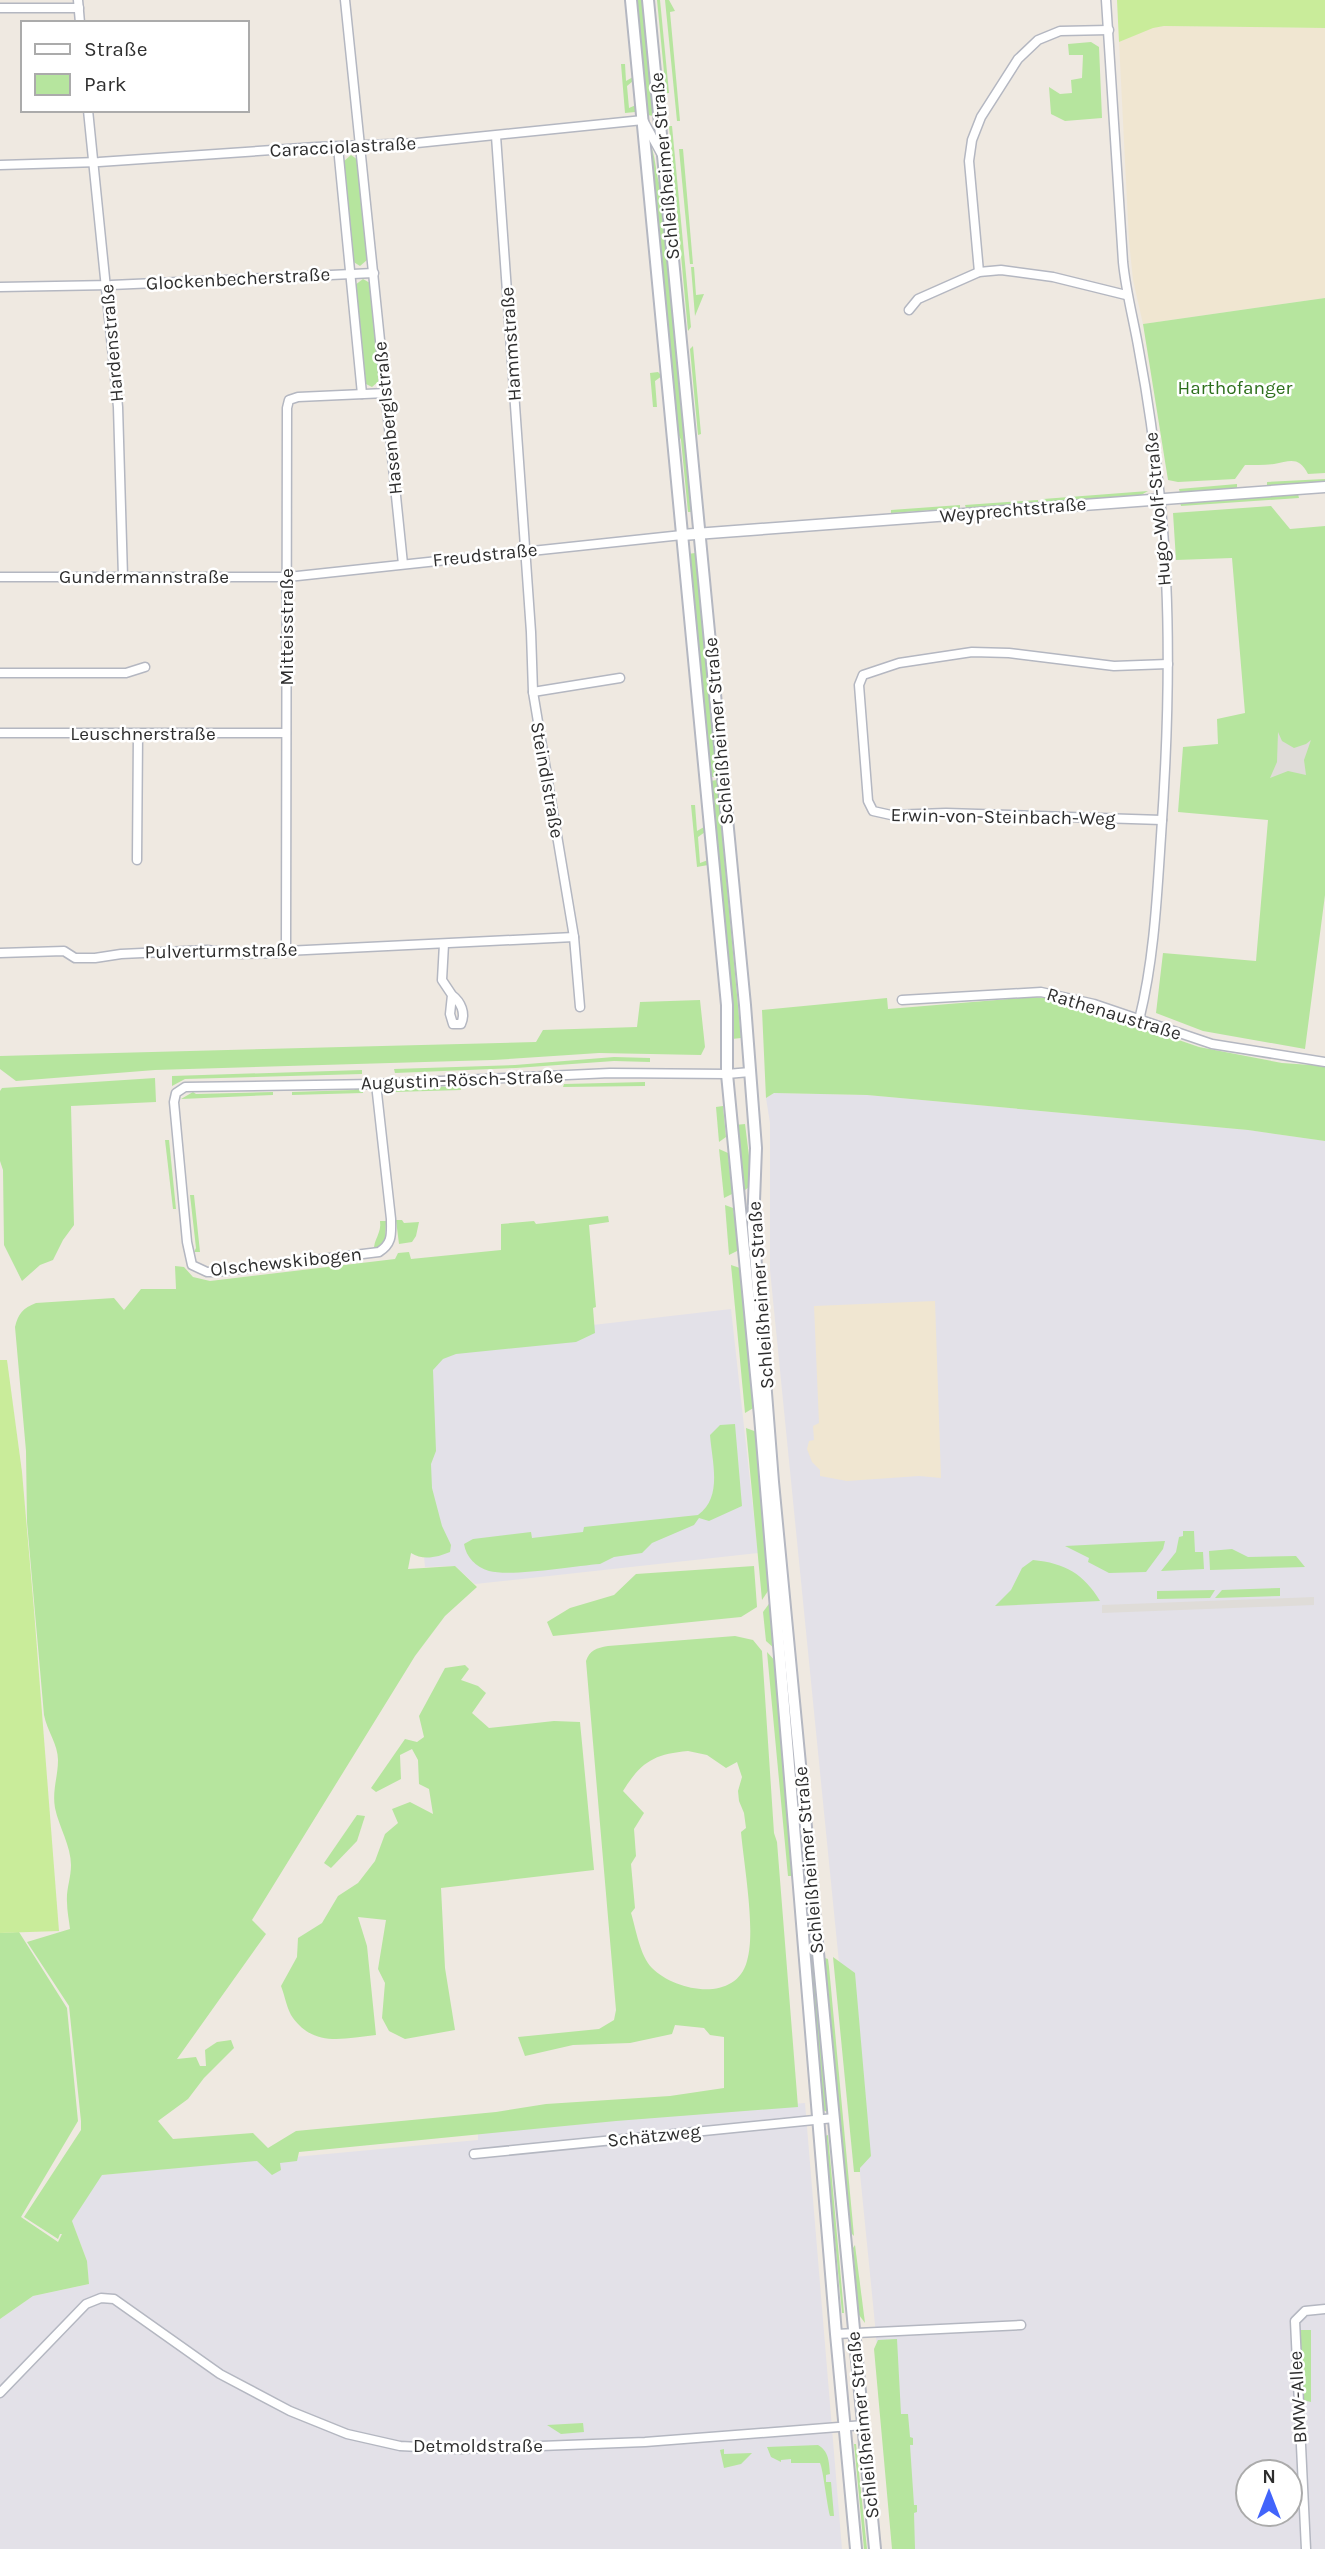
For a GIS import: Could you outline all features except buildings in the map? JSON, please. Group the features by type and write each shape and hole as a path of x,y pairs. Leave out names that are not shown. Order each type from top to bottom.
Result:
{"main road":[{"name":"Schleißheimer Straße","path":"631,0 727,1006 727,1074 760,1416 856,2549"},
{"name":"Schleißheimer Straße","path":"648,0 701,533 750,1072 756,1148 754,1254 773,1482 875,2549"}],"street":[{"name":"Hasenberglstraße","path":"345,0 403,564"},
{"name":"Hugo-Wolf-Straße","path":"1106,0 1126,295 1140,352 1160,498 1168,664 1157,896 1145,996 1139,1020"},
{"path":"0,8 79,4"},
{"path":"979,272 970,161 972,140 981,117 1018,60 1038,40 1060,31 1109,30"},
{"name":"Hardenstraße","path":"88,112 107,285 120,450 123,577"},
{"name":"Caracciolastraße","path":"0,165 360,147 643,120"},
{"path":"643,120 663,158"},
{"name":"Hammstraße","path":"496,136 525,551"},
{"name":"Hasenberglstraße","path":"338,147 362,394"},
{"path":"909,310 918,299 979,272 1001,270 1053,277 1126,295"},
{"path":"351,274 374,272"},
{"name":"Glockenbecherstraße","path":"0,287 351,274"},
{"name":"Mitteisstraße","path":"286,951 287,408 289,400 298,397 386,393"},
{"name":"Weyprechtstraße","path":"682,535 1325,487"},
{"name":"Freudstraße","path":"288,577 682,535"},
{"name":"Steindlstraße","path":"525,551 533,692 574,937 580,1007"},
{"name":"Gundermannstraße","path":"0,577 288,577"},
{"name":"Erwin-von-Steinbach-Weg","path":"1162,820 969,814 891,815 873,811 868,801 859,685 863,675 899,663 972,652 1009,653 1114,666 1168,664"},
{"path":"0,673 126,673 145,667"},
{"path":"533,692 620,678"},
{"name":"Leuschnerstraße","path":"0,733 286,733"},
{"path":"137,860 138,734"},
{"name":"Pulverturmstraße","path":"0,953 64,951 75,958 95,958 186,951 278,953 574,937"},
{"path":"444,944 442,980 452,995"},
{"name":"Rathenaustraße","path":"902,1000 1041,992 1094,1004 1212,1044 1325,1062"},
{"name":"Augustin-Rösch-Straße","path":"176,1093 185,1087 376,1084 610,1073 750,1072"},
{"name":"Olschewskibogen","path":"176,1093 174,1102 178,1155 190,1260 198,1269 215,1272 379,1252 388,1247 391,1240 391,1219 376,1084"},
{"name":"Schätzweg","path":"474,2154 834,2118"},
{"name":"Detmoldstraße","path":"0,2392 68,2320 86,2304 101,2298 114,2299 220,2374 290,2411 347,2434 400,2445 459,2449 645,2442 864,2425"},
{"name":"BMW-Allee","path":"1306,2549 1295,2321 1305,2311 1325,2309"},
{"path":"836,2334 1021,2325"}],"shaded area":[{"path":"1153,27 1325,28 1325,298 1143,324 1133,280 1129,241 1119,42"},
{"path":"1278,732 1282,741 1294,748 1311,740 1304,760 1306,775 1288,771 1270,778 1277,762"},
{"path":"774,1093 867,1095 1248,1130 1325,1141 1325,2549 895,2549 770,1270 770,1123 766,1098"},
{"path":"397,1266 593,1325 731,1309 758,1553 475,1584 455,1566 425,1567"},
{"path":"935,1301 941,1478 919,1476 847,1481 820,1476 820,1470 812,1462 807,1449 809,1441 814,1440 813,1426 819,1423 814,1306"},
{"path":"1314,1597 1314,1605 1102,1613 1102,1605"},
{"path":"805,2103 842,2549 0,2549 0,2319 33,2296 89,2284 87,2261 72,2221 101,2175 478,2140 478,2131"}],"green space":[{"path":"636,0 643,0 654,116 647,115"},
{"path":"657,0 660,0 669,93 666,93"},
{"path":"665,0 669,0 675,11 670,12 680,121 677,121"},
{"path":"1117,0 1325,0 1325,28 1164,26 1119,42"},
{"path":"1091,42 1099,47 1102,118 1065,121 1051,114 1049,87 1060,94 1072,93 1071,80 1082,78 1083,55 1069,55 1068,44"},
{"path":"621,64 625,64 626,81 633,77 633,81 627,86 629,108 636,105 635,112 625,113"},
{"path":"669,126 672,126 691,327 688,331"},
{"path":"649,142 660,186 691,512 688,512 681,440 677,431"},
{"path":"679,149 683,149 693,264 690,264"},
{"path":"351,155 358,160 367,260 360,266 352,261 343,162"},
{"path":"691,267 694,267 696,295 704,294 695,316"},
{"path":"363,279 370,283 379,381 372,387 364,383 355,285"},
{"name":"Harthofanger","path":"1325,298 1325,473 1308,474 1301,464 1289,461 1245,465 1235,479 1178,482 1168,480 1143,324"},
{"path":"693,346 701,434 698,435 690,349"},
{"path":"658,372 662,376 655,381 657,407 653,407 650,373"},
{"path":"1325,479 1325,482 1267,486 1267,482"},
{"path":"1237,484 1237,488 1180,493 1179,489"},
{"path":"1148,491 1141,495 1043,502 1043,499"},
{"path":"1298,494 1299,498 1181,506 1180,502"},
{"path":"1038,500 966,508 965,505"},
{"path":"960,505 960,508 891,513 891,510"},
{"path":"1271,506 1290,529 1325,526 1325,895 1305,1049 1203,1031 1156,1013 1163,953 1256,961 1268,820 1178,812 1183,747 1218,744 1217,719 1245,713 1232,558 1176,560 1173,513"},
{"path":"695,553 717,777 710,777 688,554"},
{"path":"717,780 741,1038 732,1039 710,781"},
{"path":"691,805 695,805 697,831 704,827 705,832 698,837 700,863 708,860 708,865 697,867"},
{"path":"1032,997 1056,999 1080,1006 1199,1047 1282,1063 1325,1066 1325,1141 1248,1130 867,1095 774,1093 766,1098 762,1010 887,998 888,1009"},
{"path":"700,1000 705,1047 701,1055 599,1053 493,1060 155,1070 16,1081 0,1069 0,1056 536,1042 543,1030 637,1027 640,1002"},
{"path":"614,1057 650,1058 650,1062 614,1061 395,1073 394,1069 515,1065"},
{"path":"362,1070 362,1074 185,1079 172,1086 172,1076"},
{"path":"155,1078 156,1102 71,1106 74,1225 53,1260 40,1265 22,1281 4,1245 0,1091 2,1088"},
{"path":"645,1082 645,1086 563,1087 564,1084"},
{"path":"400,1085 402,1088 461,1086 461,1090 394,1092 394,1086"},
{"path":"357,1087 363,1088 363,1093 292,1095 292,1092 354,1090"},
{"path":"193,1092 273,1092 273,1095 181,1099"},
{"path":"723,1106 726,1137 719,1142 716,1107"},
{"path":"745,1124 750,1164 749,1187 745,1190 735,1125"},
{"path":"165,1140 169,1140 176,1209 173,1209"},
{"path":"719,1149 728,1153 732,1194 724,1198"},
{"path":"190,1195 194,1195 200,1252 194,1252 196,1248"},
{"path":"725,1205 733,1208 739,1250 729,1255"},
{"path":"608,1216 609,1222 589,1225 596,1307 593,1308 595,1333 576,1342 456,1354 443,1359 433,1370 436,1451 431,1464 432,1488 442,1526 451,1545 450,1552 436,1557 425,1558 411,1553 408,1569 455,1566 477,1587 445,1616 415,1656 252,1920 266,1934 177,2059 196,2057 200,2066 206,2066 205,2050 217,2042 231,2040 234,2048 204,2078 188,2099 158,2121 173,2139 253,2133 268,2148 296,2131 496,2112 546,2104 670,2096 724,2088 724,2037 710,2035 704,2028 675,2025 672,2034 630,2043 573,2045 525,2056 518,2037 599,2029 614,2020 616,2010 586,1661 589,1654 608,1646 735,1636 753,1640 762,1651 774,1833 777,1842 798,2107 616,2121 299,2152 297,2161 280,2163 281,2170 272,2175 257,2161 102,2175 72,2221 87,2261 89,2284 33,2296 0,2319 0,1933 19,1932 67,2008 78,2121 21,2217 58,2242 62,2234 58,2239 24,2217 81,2130 69,2006 27,1942 70,1929 67,1897 71,1865 55,1808 58,1754 44,1715 27,1522 26,1451 15,1327 18,1318 24,1309 36,1303 114,1298 124,1310 141,1289 176,1289 175,1266 184,1267 193,1277 210,1281 395,1259 398,1253 409,1252 411,1259 501,1250 501,1224 534,1221 536,1224","holes":["688,1751 707,1755 726,1768 737,1762 742,1777 738,1791 746,1828 741,1832 750,1933 747,1961 741,1974 731,1983 704,1989 675,1983 663,1976 652,1968 641,1950 631,1913 635,1908 631,1864 636,1856 634,1829 644,1813 623,1791 636,1773 657,1757"]},
{"path":"396,1220 402,1220 404,1223 419,1222 412,1242 399,1244"},
{"path":"380,1221 386,1221 385,1244 374,1251 380,1229"},
{"path":"731,1265 740,1268 755,1407 745,1413"},
{"path":"0,1360 7,1360 22,1472 59,1931 0,1933"},
{"path":"735,1424 742,1506 709,1521 699,1518 694,1525 652,1543 642,1553 614,1557 600,1564 499,1573 480,1567 467,1553 464,1544 473,1539 531,1532 532,1538 583,1532 584,1527 698,1515 706,1508 713,1489 714,1467 710,1435 720,1425"},
{"path":"746,1428 757,1432 770,1588 762,1600"},
{"path":"1183,1531 1194,1531 1195,1552 1203,1552 1204,1569 1161,1571 1176,1552"},
{"path":"1165,1541 1163,1549 1146,1572 1109,1573 1088,1562 1089,1558 1065,1546"},
{"path":"1232,1549 1248,1557 1296,1556 1305,1567 1210,1570 1209,1551"},
{"path":"1033,1560 1064,1567 1080,1577 1100,1601 995,1606 1011,1590 1022,1568"},
{"path":"754,1566 757,1607 741,1617 553,1636 547,1622 570,1608 614,1595 636,1574"},
{"path":"1280,1588 1280,1596 1215,1598 1222,1590"},
{"path":"1215,1590 1210,1598 1157,1599 1157,1591"},
{"path":"771,1601 775,1649 766,1641 763,1612"},
{"path":"767,1652 777,1663 781,1695 781,1747 792,1876 788,1876"},
{"path":"465,1665 469,1669 461,1680 478,1686 486,1693 472,1713 489,1728 554,1721 580,1722 594,1870 441,1888 445,1968 455,2030 405,2039 389,2031 382,2018 385,1983 378,1969 386,1920 358,1917 367,1946 376,2035 331,2039 311,2034 291,2015 281,1986 297,1957 298,1938 322,1923 338,1896 358,1883 375,1861 385,1834 398,1823 392,1809 410,1802 433,1814 429,1789 419,1784 418,1760 412,1749 400,1755 401,1779 376,1792 371,1788 405,1739 417,1742 424,1737 419,1716 445,1668"},
{"path":"357,1815 365,1816 357,1841 331,1868 324,1863"},
{"path":"802,1885 805,1885 810,1944 816,1973 828,2112 822,2110"},
{"path":"833,1957 855,1973 871,2156 860,2168 860,2172 854,2172"},
{"path":"825,1958 828,1959 829,1967 854,2236 851,2233"},
{"path":"828,2135 844,2313 825,2136"},
{"path":"855,2245 865,2323 859,2315 853,2248"},
{"path":"1300,2330 1311,2330 1311,2402 1303,2400"},
{"path":"897,2339 901,2414 908,2414 910,2437 913,2438 913,2445 910,2445 914,2505 917,2505 917,2512 914,2513 915,2549 892,2549 874,2349 878,2340"},
{"path":"583,2423 584,2432 561,2434 547,2425"},
{"path":"856,2444 867,2549 864,2549"},
{"path":"818,2445 824,2450 829,2461 830,2474 826,2475 826,2482 831,2482 834,2516 830,2516 820,2463 791,2463 791,2459 781,2462 771,2457 767,2447"},
{"path":"724,2449 724,2454 752,2453 741,2464 724,2468 720,2450"}]}
